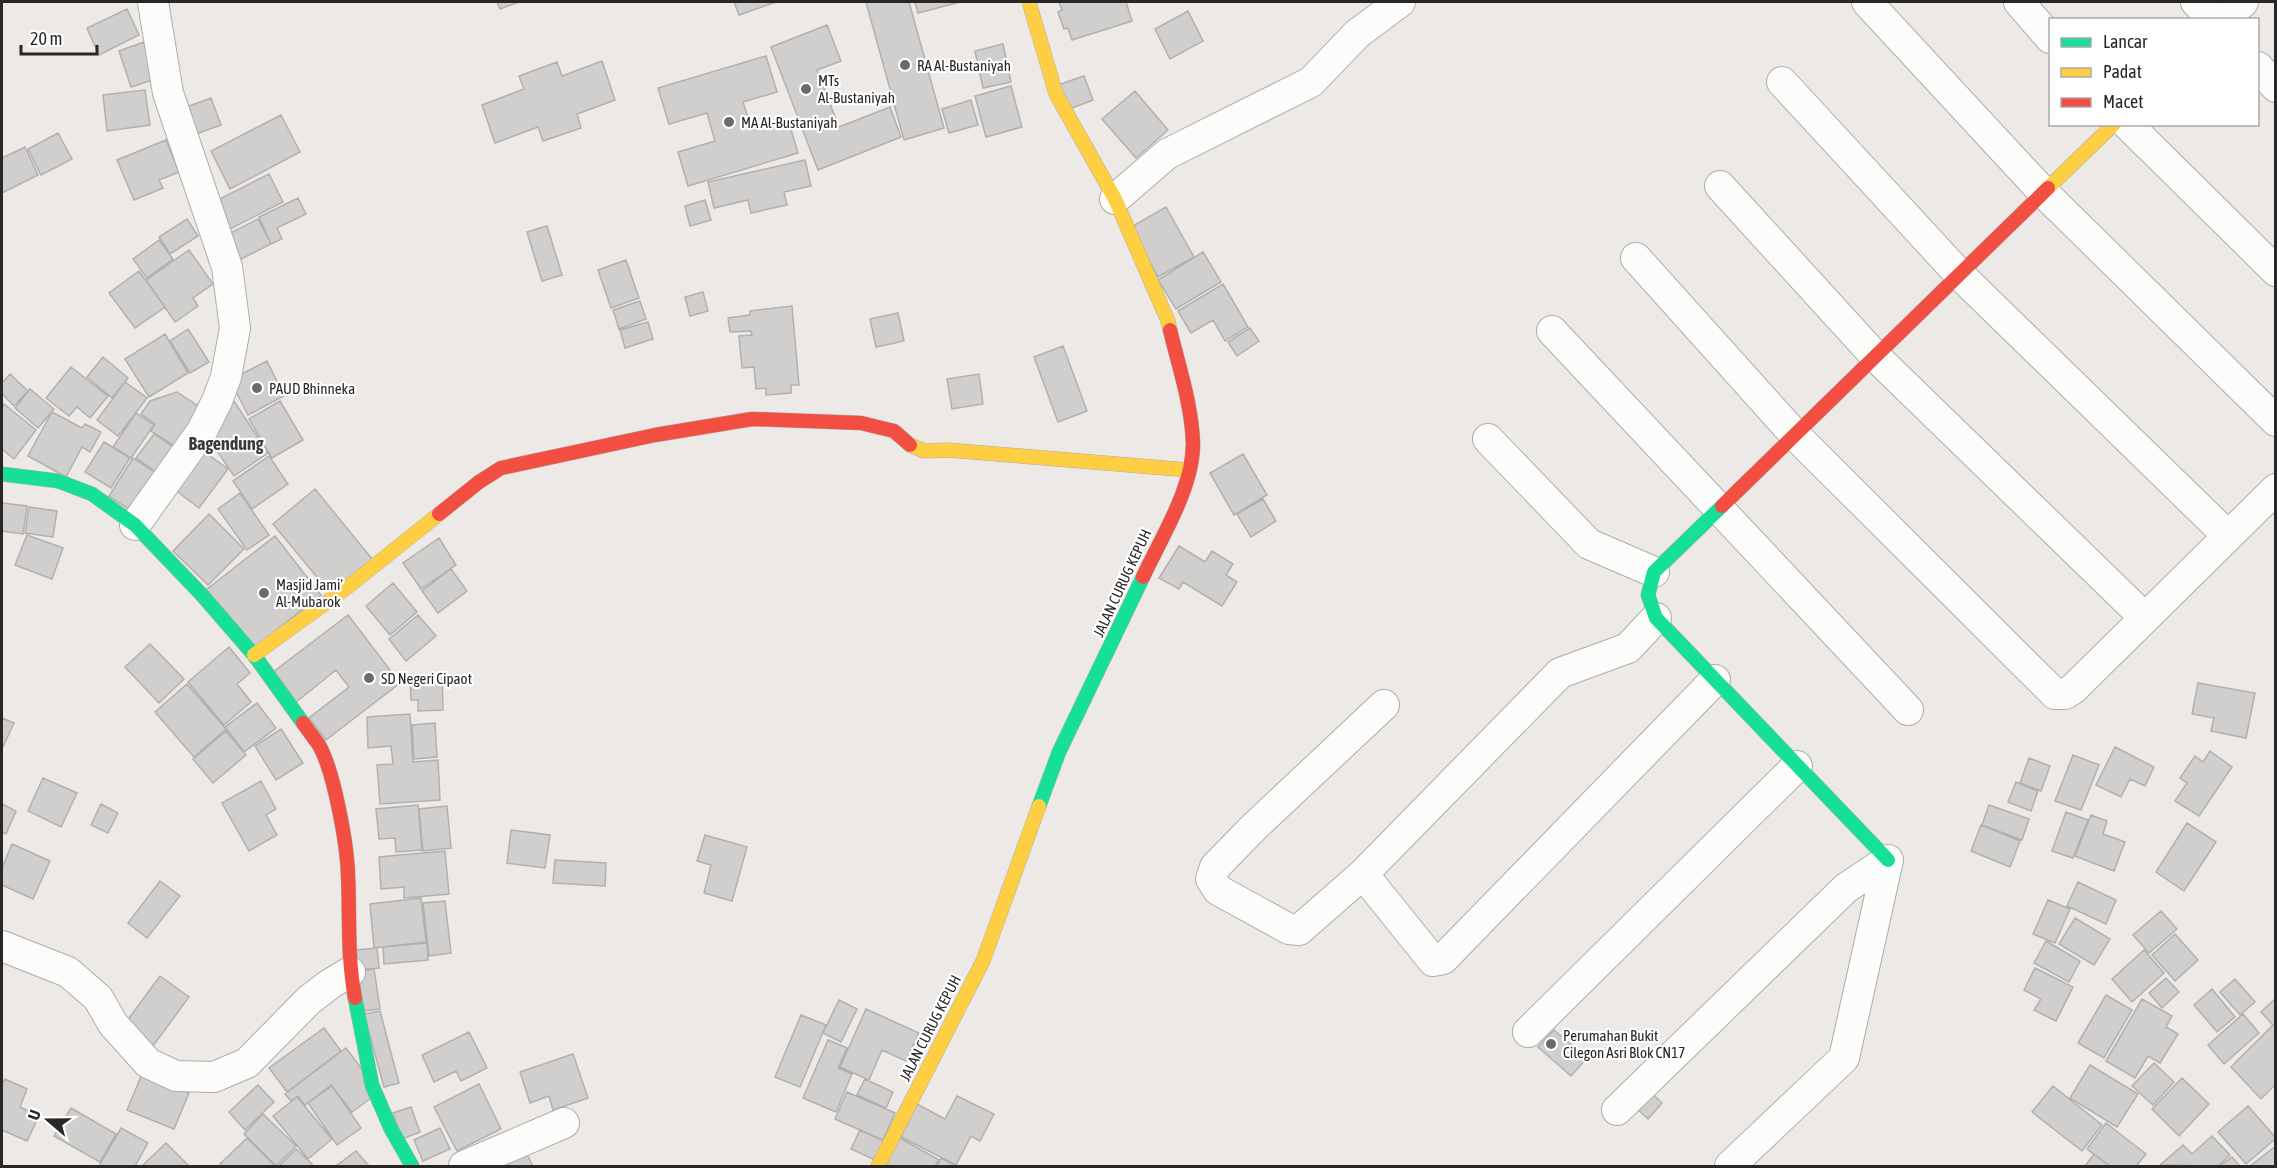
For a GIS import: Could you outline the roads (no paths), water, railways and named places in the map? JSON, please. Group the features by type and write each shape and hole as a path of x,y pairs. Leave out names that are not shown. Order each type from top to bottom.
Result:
{"street":[{"path":"135,525 202,431 226,376 234,328 227,267 168,93 153,2"},
{"name":"JALAN CURUG KEPUH","path":"878,1167 983,961 1059,752 1181,497 1189,470 1192,445 1190,415 1168,321 1115,199 1056,94 1029,2"},
{"path":"1115,199 1167,154 1311,82 1357,34 1400,2"},
{"path":"1867,2 2044,193 2276,421"},
{"path":"2019,2 2049,37"},
{"path":"2196,2 2211,18"},
{"path":"2224,18 2243,2"},
{"path":"2259,68 2276,87"},
{"path":"1782,82 1960,275 2228,536"},
{"path":"1888,860 1656,618 1648,595 1653,573 2112,126"},
{"path":"2129,126 2276,271"},
{"path":"1720,186 1876,357 2144,617"},
{"path":"1636,258 1796,436 2055,694 2065,694 2073,689 2276,489"},
{"path":"1552,332 1908,710"},
{"path":"254,655 349,586 479,482 501,468 654,435 752,419 861,423 894,431 910,445 924,451 948,450 1189,470"},
{"path":"1488,439 1589,544 1653,573"},
{"path":"2,474 58,481 92,494 135,525 202,595 254,655 320,747 334,790 348,872 350,972 372,1085 390,1127 412,1167"},
{"path":"1384,705 1253,828 1215,867 1211,879 1218,890 1289,929 1299,930 1363,874 1560,673 1628,648 1656,618"},
{"path":"1363,874 1433,961 1443,958 1715,680"},
{"path":"1528,1032 1797,766"},
{"path":"1617,1110 1846,888 1888,860"},
{"path":"1730,1167 1844,1058 1888,860"},
{"path":"2,946 68,972 98,998 113,1024 148,1063 176,1076 214,1077 247,1064 309,1000 350,972"},
{"path":"464,1167 564,1123"}],"place":[{"name":"RA Al-Bustaniyah","path":"905,65"},
{"name":"MTs Al-Bustaniyah","path":"806,89"},
{"name":"MA Al-Bustaniyah","path":"729,122"},
{"name":"PAUD Bhinneka","path":"257,388"},
{"name":"Masjid Jami' Al-Mubarok","path":"264,593"},
{"name":"SD Negeri Cipaot","path":"369,678"},
{"name":"Perumahan Bukit Cilegon Asri Blok CN17","path":"1551,1044"}],"district":[{"name":"Bagendung","path":"226,443"}]}
